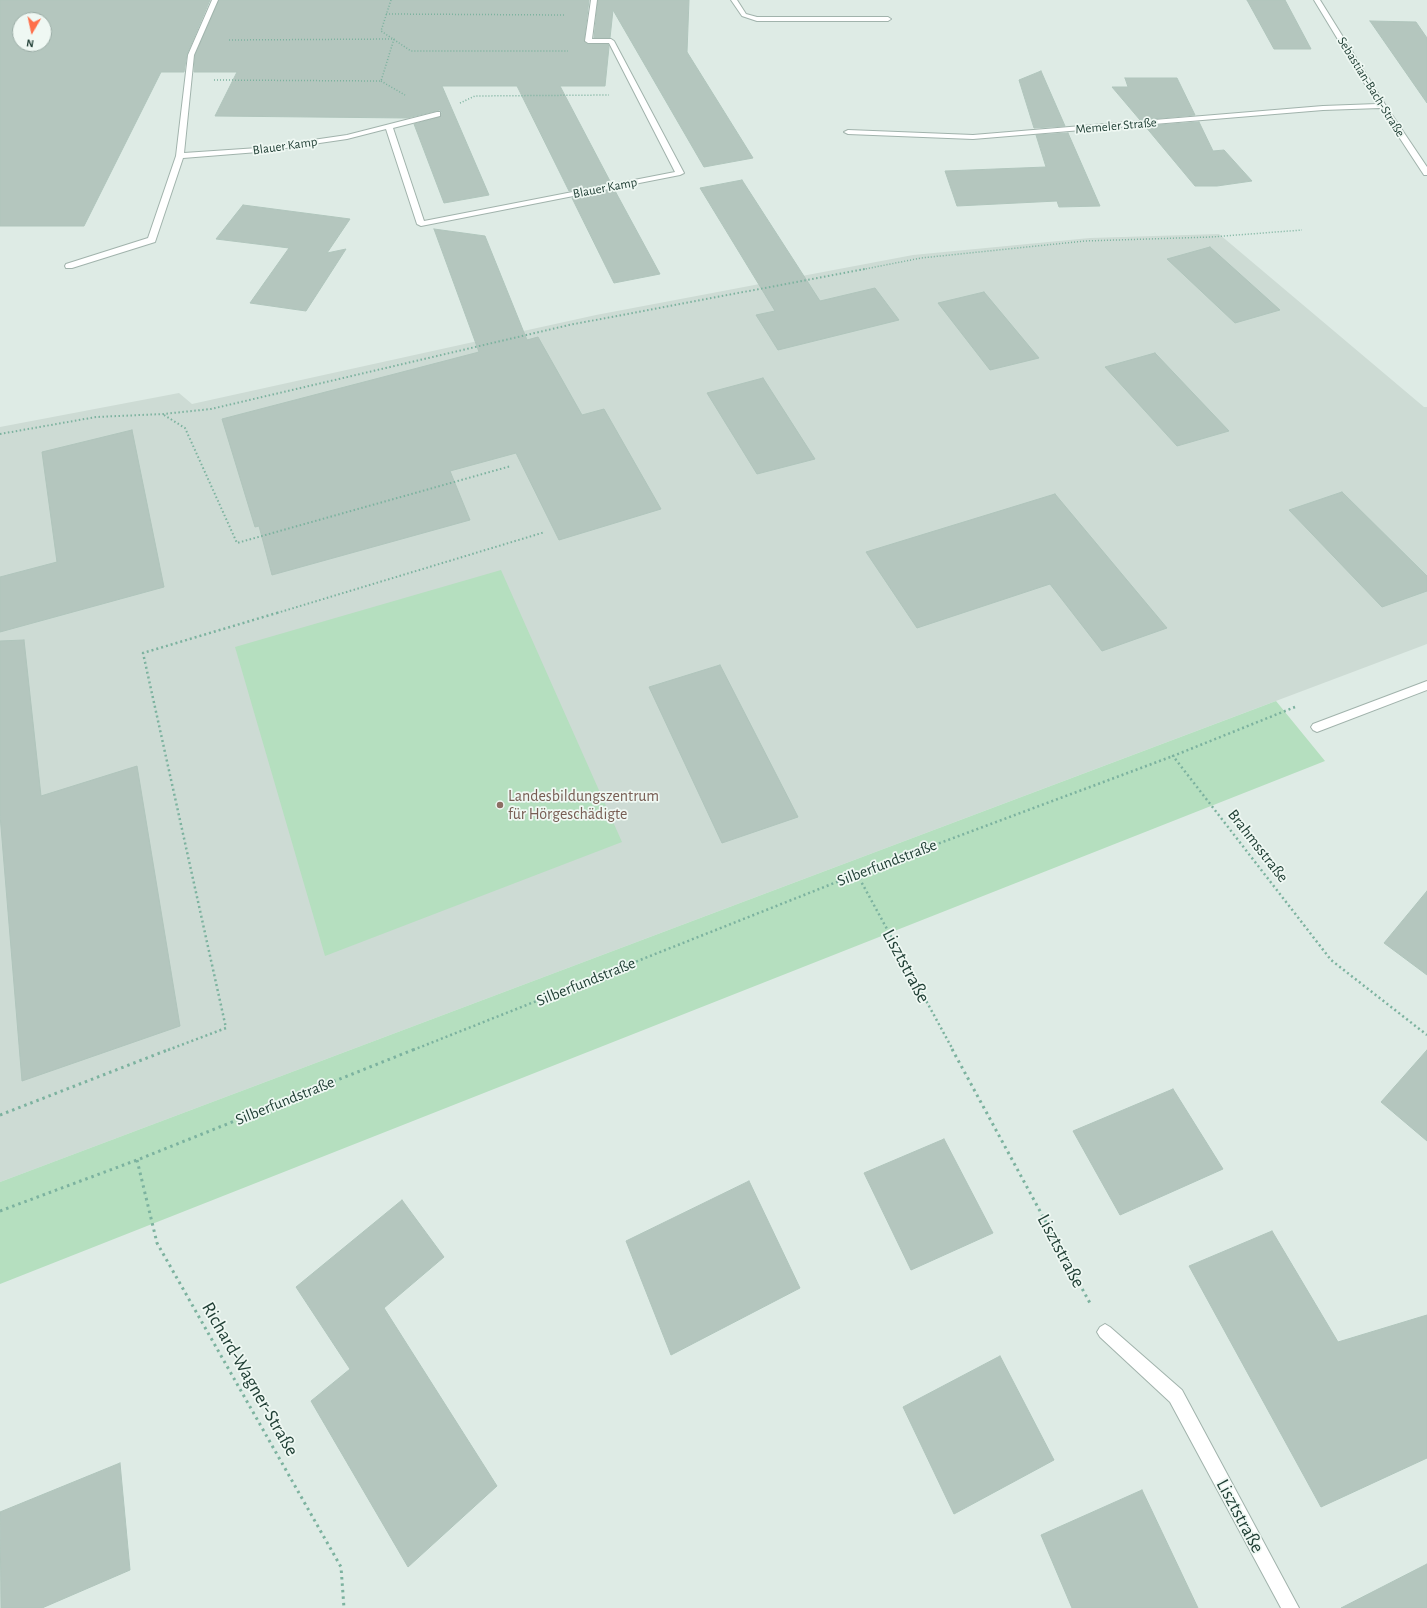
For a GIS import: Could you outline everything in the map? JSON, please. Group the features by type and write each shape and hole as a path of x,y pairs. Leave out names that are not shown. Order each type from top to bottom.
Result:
{"street":[{"path":"68,266 152,240 180,156 191,55 215,0"},
{"name":"Blauer Kamp","path":"389,127 421,224 680,173 611,41 588,41 594,0"},
{"path":"734,0 744,15 757,19 888,19"},
{"name":"Sebastian-Bach-Straße","path":"1317,0 1382,106 1427,173"},
{"name":"Memeler Straße","path":"848,132 973,137 1323,108 1382,106"},
{"name":"Blauer Kamp","path":"180,156 258,150 347,137 437,114"},
{"path":"1317,727 1427,685"},
{"name":"Lisztstraße","path":"1105,1332 1176,1396 1290,1608"}],"path":[{"path":"391,0 381,31 411,51 616,52"},
{"path":"386,14 592,15"},
{"path":"197,40 394,39"},
{"path":"188,80 381,81 394,39"},
{"path":"437,114 475,96 639,94"},
{"path":"0,434 96,417 163,414 211,409 569,325 921,258 1085,242 1211,237 1302,230"},
{"path":"163,414 185,428 237,543 511,466"},
{"path":"0,1115 226,1028 143,653 545,532"},
{"path":"1173,756 1297,706"},
{"name":"Silberfundstraße","path":"0,1211 137,1160 856,874 1173,756"},
{"name":"Brahmsstraße","path":"1173,756 1331,960 1427,1035"},
{"name":"Lisztstraße","path":"856,874 1105,1332"},
{"name":"Richard-Wagner-Straße","path":"137,1160 157,1244 341,1567 344,1608"}],"shaded area":[{"name":"Landesbildungszentrum für Hörgeschädigte","path":"1219,234 1424,407 1427,407 1427,644 0,1182 0,427 179,393 192,404 596,315 913,255 1090,238"}],"green space":[{"path":"501,570 622,842 325,956 235,647"},
{"path":"1276,701 1325,761 0,1284 0,1182"}],"building":[{"path":"0,0 210,0 187,54 184,72 161,72 84,226 0,226"},
{"path":"219,0 589,0 584,41 588,44 608,44 609,47 605,86 560,86 611,183 569,191 517,86 442,86 489,195 444,203 414,124 440,117 442,112 440,110 407,118 215,116 237,72 194,72 195,55"},
{"path":"598,0 689,0 687,52 753,158 704,167 613,10 610,38 594,38"},
{"path":"1247,0 1285,0 1311,49 1274,49"},
{"path":"1370,21 1416,22 1427,38 1427,103"},
{"path":"1041,71 1065,126 1034,128 1019,80"},
{"path":"1125,78 1177,78 1195,115 1140,120 1112,87 1128,87"},
{"path":"1199,122 1213,151 1224,150 1252,181 1217,186 1195,186 1145,126"},
{"path":"1068,133 1100,206 1059,207 1057,201 957,206 945,171 1046,167 1036,135"},
{"path":"742,180 820,301 875,288 899,320 778,350 756,315 775,311 700,188"},
{"path":"614,189 660,274 614,283 572,198"},
{"path":"243,205 350,219 327,253 346,249 306,311 250,303 289,248 216,239"},
{"path":"434,229 485,236 527,340 538,337 582,415 604,409 661,509 559,540 516,453 450,471 470,520 272,575 259,526 255,527 222,419 479,352"},
{"path":"1210,247 1280,310 1235,323 1167,259"},
{"path":"984,292 1039,358 990,370 938,303"},
{"path":"1155,353 1229,431 1177,446 1105,367"},
{"path":"763,378 815,459 757,474 707,393"},
{"path":"132,430 164,587 0,632 0,577 57,562 42,452"},
{"path":"1342,492 1427,576 1427,591 1382,607 1289,510"},
{"path":"1055,494 1167,628 1102,651 1050,584 917,628 866,552"},
{"path":"24,640 41,796 137,766 180,1026 22,1081 0,815 0,641"},
{"path":"720,665 798,817 722,843 649,687"},
{"path":"1427,891 1427,975 1384,943"},
{"path":"1427,1050 1427,1141 1381,1102"},
{"path":"1173,1089 1223,1169 1120,1215 1073,1131"},
{"path":"944,1139 993,1233 911,1270 864,1173"},
{"path":"749,1181 800,1288 671,1355 626,1241"},
{"path":"402,1200 444,1257 384,1308 497,1486 408,1567 311,1401 350,1369 296,1287"},
{"path":"1272,1231 1338,1342 1427,1315 1427,1458 1321,1507 1189,1266"},
{"path":"1000,1356 1054,1460 954,1514 903,1407"},
{"path":"120,1463 130,1570 42,1608 1,1608 0,1512"},
{"path":"1142,1490 1198,1608 1072,1608 1041,1535"},
{"path":"1427,1564 1427,1608 1341,1608"}],"place":[{"name":"Landesbildungszentrum für Hörgeschädigte","path":"500,805"}]}
